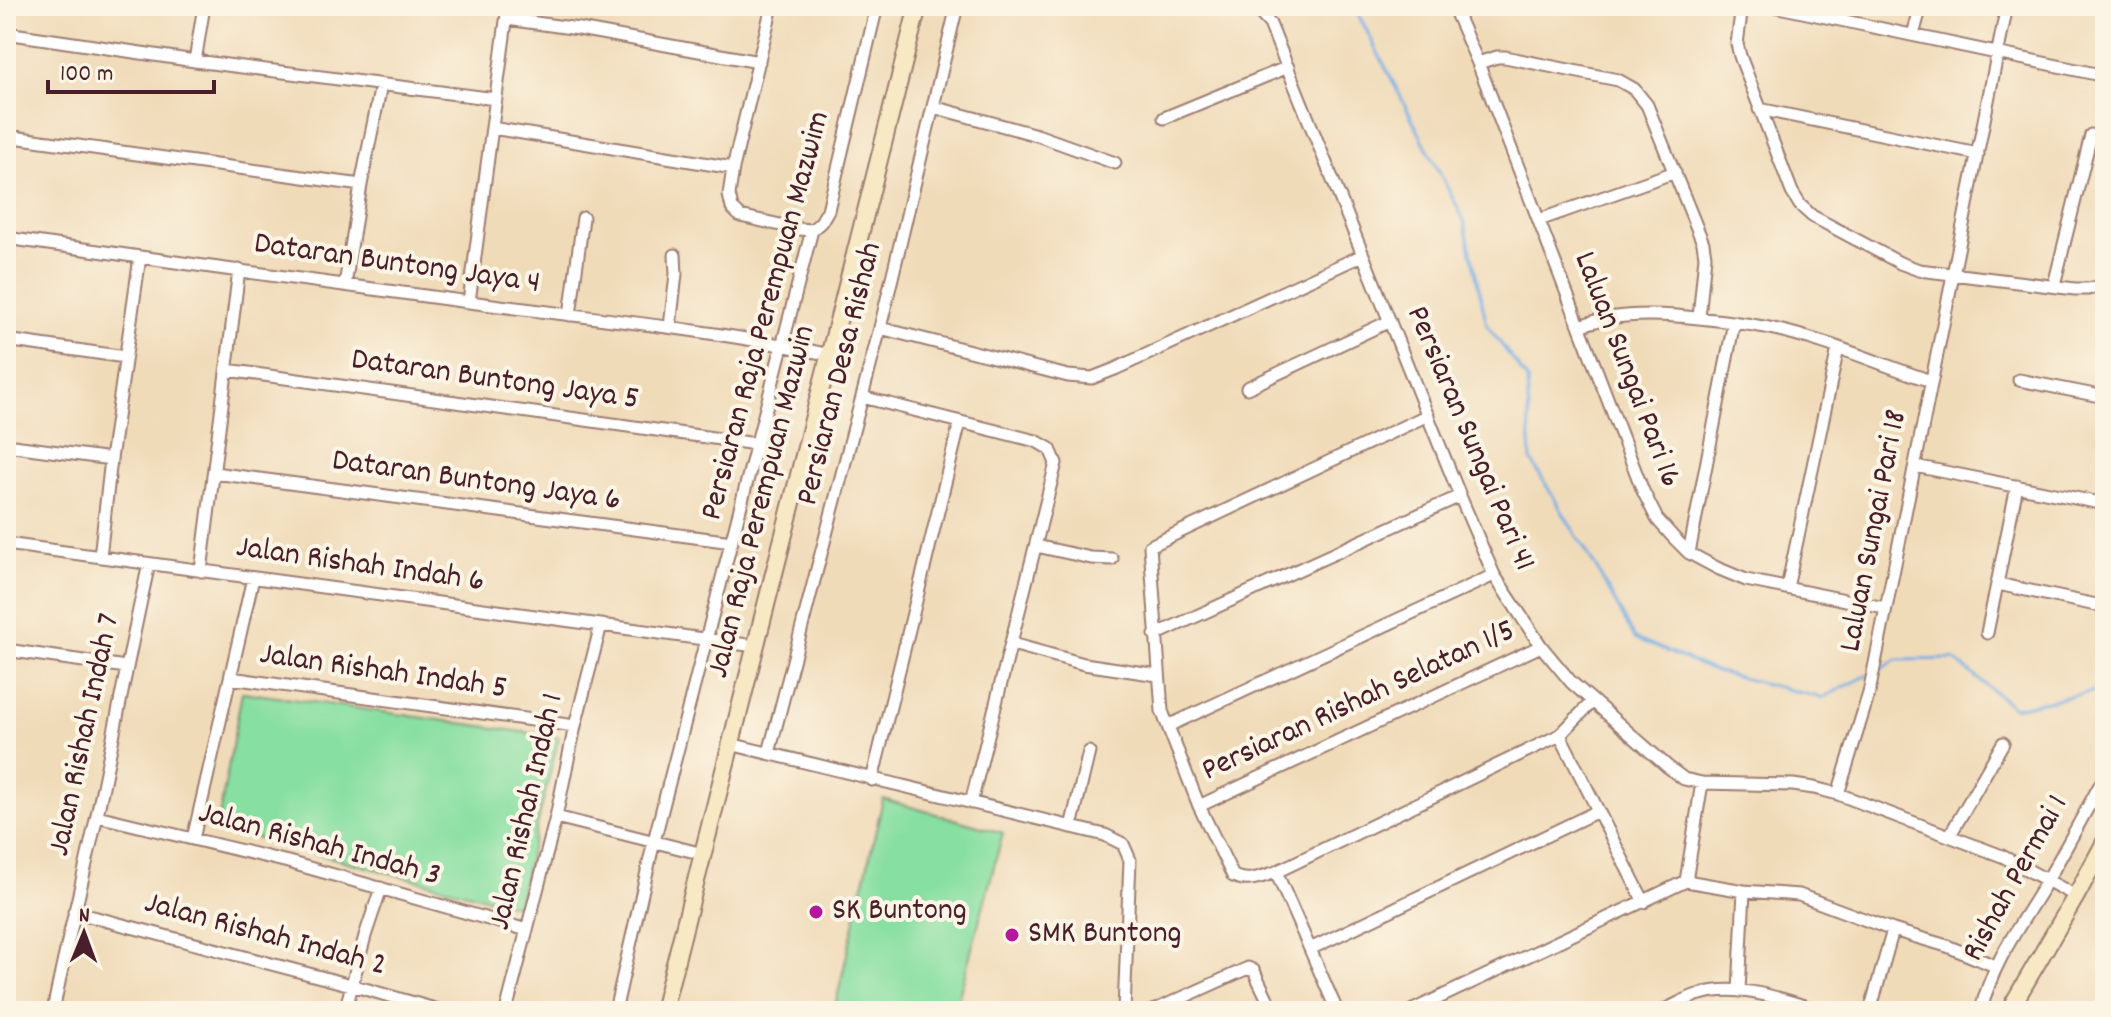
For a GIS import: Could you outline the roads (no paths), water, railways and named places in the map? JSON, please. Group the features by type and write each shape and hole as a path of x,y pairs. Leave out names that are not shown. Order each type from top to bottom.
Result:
{"main road":[{"name":"Jalan Raja Perempuan Mazwin","path":"663,1011 918,6"},
{"path":"2011,1011 2105,842"}],"street":[{"path":"195,61 204,6"},
{"path":"772,6 729,195 732,208 740,216 812,230"},
{"name":"Persiaran Raja Perempuan Mazwim","path":"615,1011 654,841 781,345 812,230 828,210 877,6"},
{"name":"Persiaran Desa Rishah","path":"769,753 880,328 957,6"},
{"name":"Persiaran Sungai Pari 41","path":"1242,6 1259,12 1270,24 1494,575 1541,646 1571,682 1684,779 1702,783 1793,785 1838,794 2002,856 2076,896"},
{"name":"Laluan Sungai Pari 16","path":"1453,6 1478,63 1643,491 1657,519 1689,553 1746,580 1885,608"},
{"path":"1742,6 1737,44 1792,192 1812,216 1919,270 2088,289 2105,285"},
{"path":"1774,6 2105,76"},
{"path":"1913,35 1921,6"},
{"name":"Laluan Sungai Pari 18","path":"1838,794 1869,693 2007,6"},
{"path":"469,302 508,12 579,29 759,62"},
{"path":"6,33 195,61 496,99"},
{"path":"1478,63 1505,57 1618,80 1634,89 1647,105 1703,243 1705,256 1699,318"},
{"path":"1164,118 1288,67"},
{"path":"345,285 381,85"},
{"path":"933,107 1037,135 1115,163"},
{"path":"1759,109 1978,154"},
{"path":"492,128 733,168"},
{"path":"2054,285 2091,135"},
{"path":"6,136 361,185"},
{"path":"1539,220 1675,172"},
{"path":"570,315 583,218"},
{"name":"Dataran Buntong Jaya 4","path":"6,238 670,327 830,355"},
{"path":"670,327 675,255"},
{"path":"880,328 1068,376 1092,378 1363,255"},
{"path":"100,557 140,257"},
{"path":"201,571 239,270"},
{"path":"1580,326 1618,316 1658,315 1734,322 1773,329 1838,348 1931,381"},
{"path":"1247,388 1390,321"},
{"path":"1689,553 1734,322"},
{"path":"6,340 125,357"},
{"path":"1787,588 1838,348"},
{"name":"Dataran Buntong Jaya 5","path":"227,370 756,444"},
{"path":"2019,380 2105,397"},
{"path":"862,397 1036,441 1050,449 1056,463 971,803"},
{"path":"1428,415 1150,546 1162,711 1199,806 1233,876 1249,880 1276,872 1560,735 1592,702"},
{"path":"872,780 960,422"},
{"path":"6,445 111,459"},
{"path":"1915,466 2105,502"},
{"name":"Dataran Buntong Jaya 6","path":"214,473 732,542"},
{"path":"1987,633 2017,486"},
{"path":"1155,635 1460,496"},
{"name":"Jalan Rishah Indah 6","path":"6,544 755,646"},
{"path":"1036,546 1091,558 1112,559"},
{"name":"Jalan Rishah Indah 7","path":"53,1011 149,564"},
{"path":"1168,726 1494,575"},
{"path":"193,839 253,578"},
{"path":"1998,584 2096,605"},
{"name":"Jalan Rishah Indah 1","path":"506,1011 601,625"},
{"path":"1012,644 1084,664 1158,675"},
{"name":"Persiaran Rishah Selatan 1/5","path":"1199,806 1541,646"},
{"path":"6,650 126,667"},
{"name":"Jalan Rishah Indah 5","path":"231,678 575,726"},
{"path":"1560,735 1644,902"},
{"path":"1950,835 2003,743"},
{"path":"730,744 1105,835 1123,844 1130,860 1124,1011"},
{"path":"1071,827 1089,752"},
{"name":"Rishah Permai 1","path":"1981,1011 1995,966 2048,880 2105,776"},
{"path":"1686,881 1702,783"},
{"path":"1310,949 1598,811"},
{"name":"Jalan Rishah Indah 3","path":"97,816 288,862 527,930"},
{"path":"556,817 703,854"},
{"path":"1276,872 1337,1011"},
{"path":"1411,1011 1686,881 1744,891 1799,895 1893,930 1947,946 1995,966"},
{"path":"345,1011 381,888"},
{"path":"1739,991 1744,891"},
{"name":"Jalan Rishah Indah 2","path":"74,912 442,1011"},
{"path":"1870,1011 1893,930"},
{"path":"1153,1011 1248,968 1254,971 1273,1011"},
{"path":"1662,1011 1697,995 1739,991 1764,993 1820,1011"}],"waterway":[{"path":"1354,6 1464,220 1487,325 1527,379 1531,460 1635,638 1714,671 1822,698 1868,675"},
{"path":"1879,670 1897,660 1954,659 2014,708 2105,689"}],"place":[{"name":"SK Buntong","path":"816,912"},
{"name":"SMK Buntong","path":"1012,935"}]}
